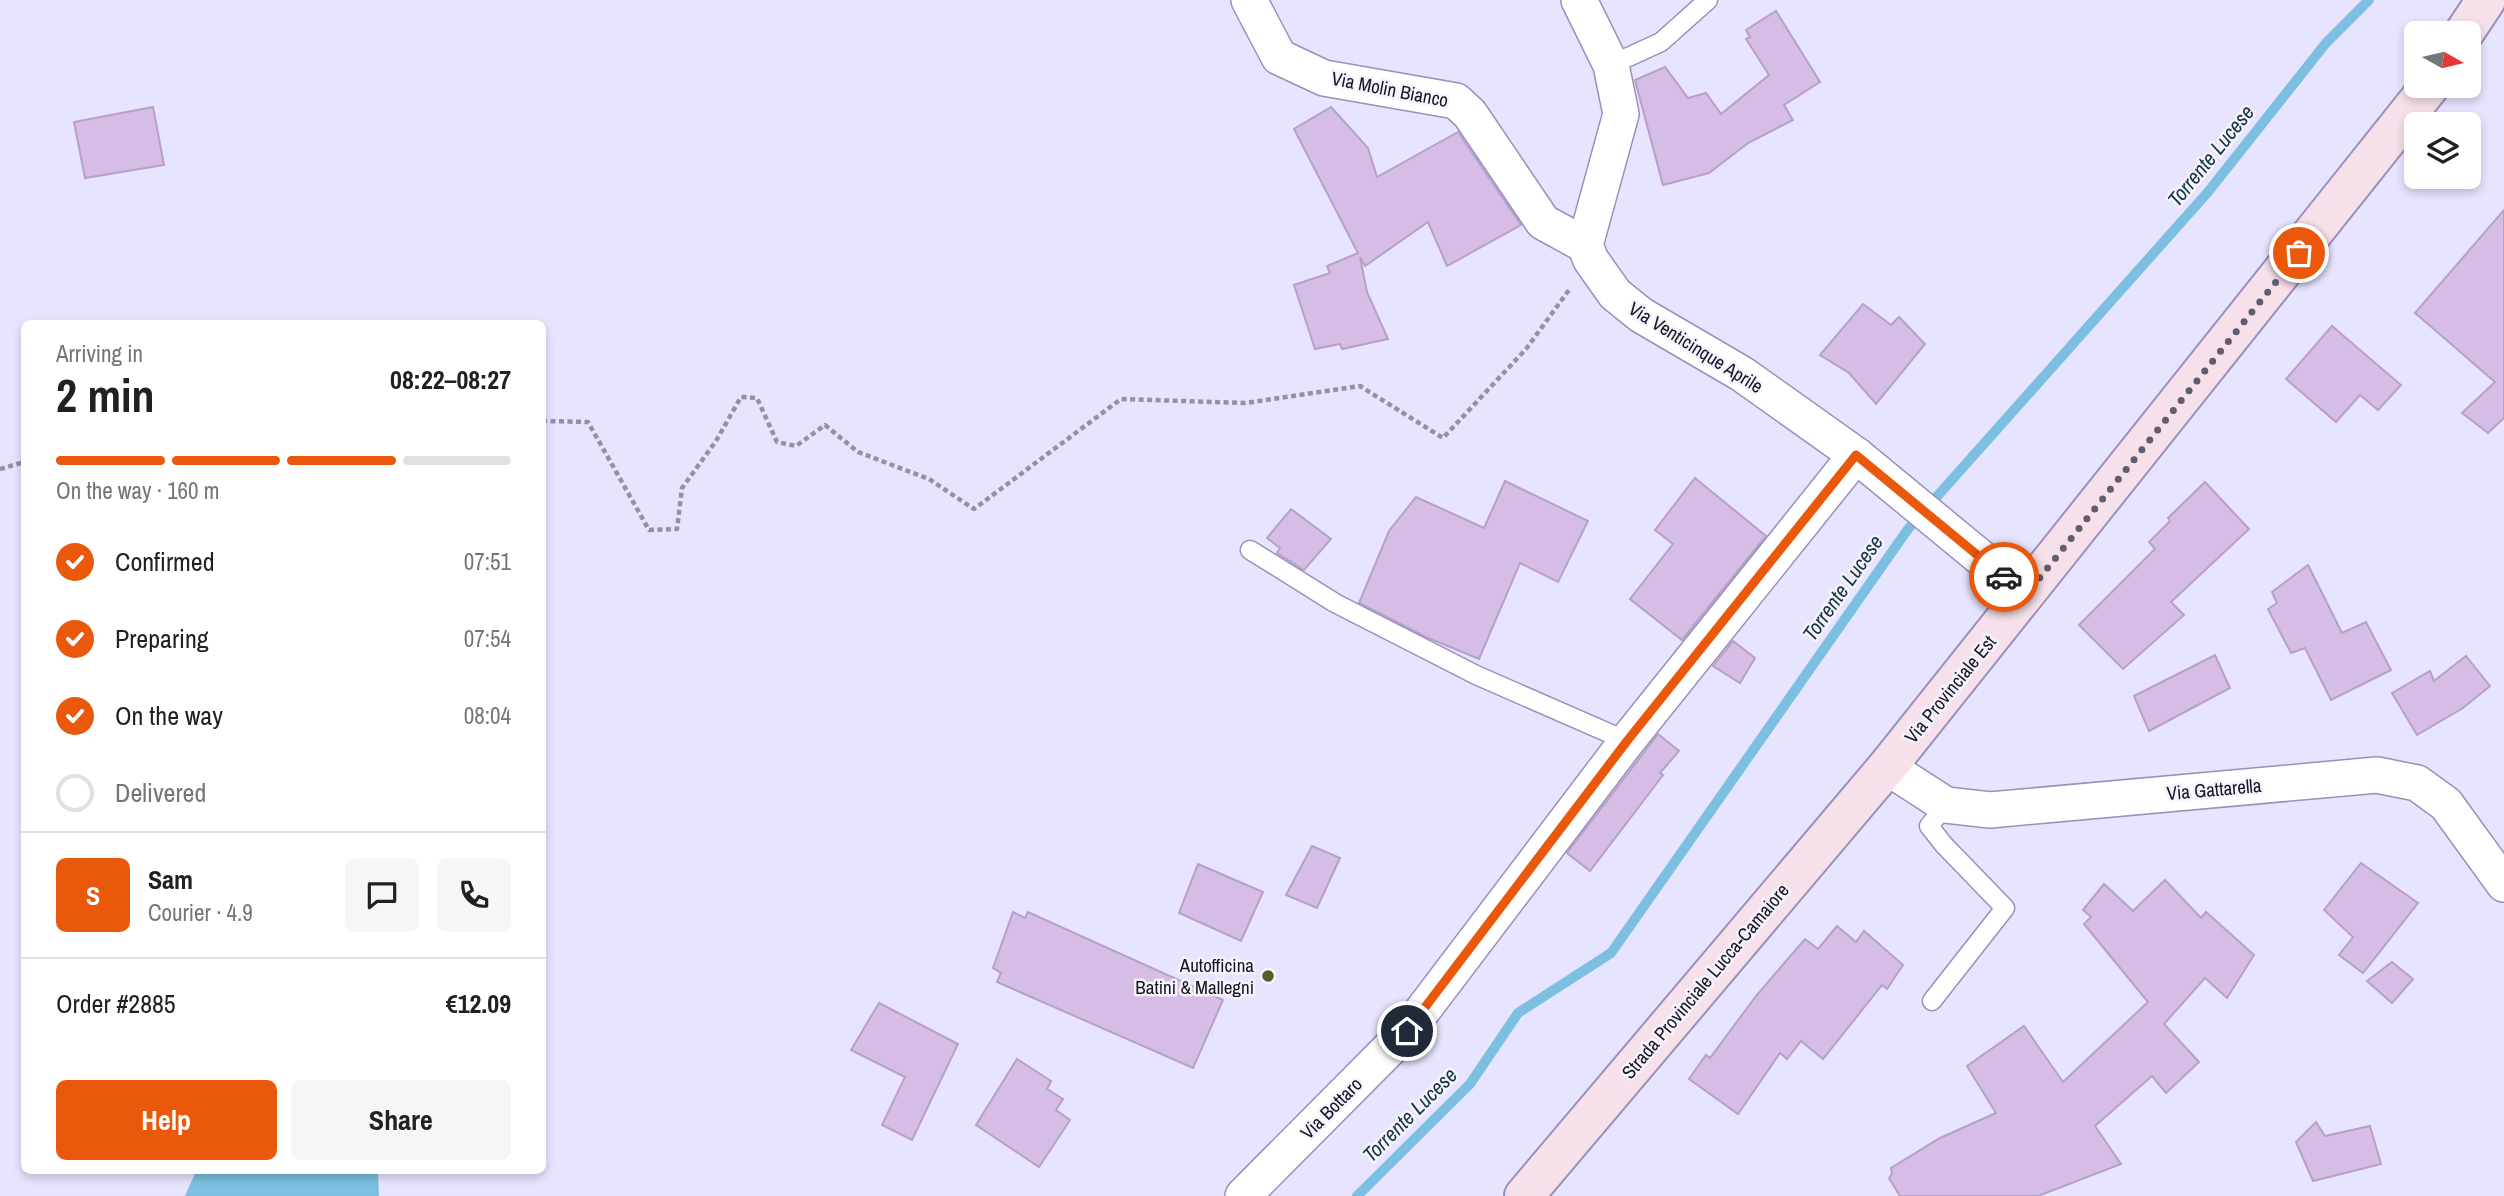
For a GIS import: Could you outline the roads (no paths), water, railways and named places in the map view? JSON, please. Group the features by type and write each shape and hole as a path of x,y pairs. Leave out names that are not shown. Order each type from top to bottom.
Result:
{"main road":[{"path":"2472,21 2486,0"},
{"name":"Via Provinciale Est","path":"1887,767 2420,98"},
{"name":"Strada Provinciale Lucca-Camaiore","path":"1524,1196 1887,767"}],"street":[{"name":"Via Molin Bianco","path":"1249,0 1279,57 1324,78 1456,101 1470,114 1543,222 1588,252"},
{"path":"1579,0 1611,65 1621,114 1588,252"},
{"name":"Via Venticinque Aprile","path":"1588,252 1615,294 1642,315 1742,374 1865,463 2026,595"},
{"name":"Via Bottaro","path":"1243,1196 1407,1031 1627,741 1865,463"},
{"name":"Via Gattarella","path":"1887,767 1946,805 1990,810 2377,775 2417,783 2446,804 2504,884"}],"lane":[{"path":"1611,65 1661,42 1708,0"},
{"path":"1250,550 1335,604 1394,634 1476,675 1627,741"},
{"path":"1932,1001 2005,908 1929,826 1946,805"}],"water":[{"path":"195,1174 378,1174 379,1196 185,1196"}],"waterway":[{"name":"Torrente Lucese","path":"1357,1196 1470,1084 1518,1013 1611,953 1908,529 2208,192 2326,43 2369,0"}],"place":[{"name":"Autofficina Batini & Mallegni","path":"1268,976"}]}
